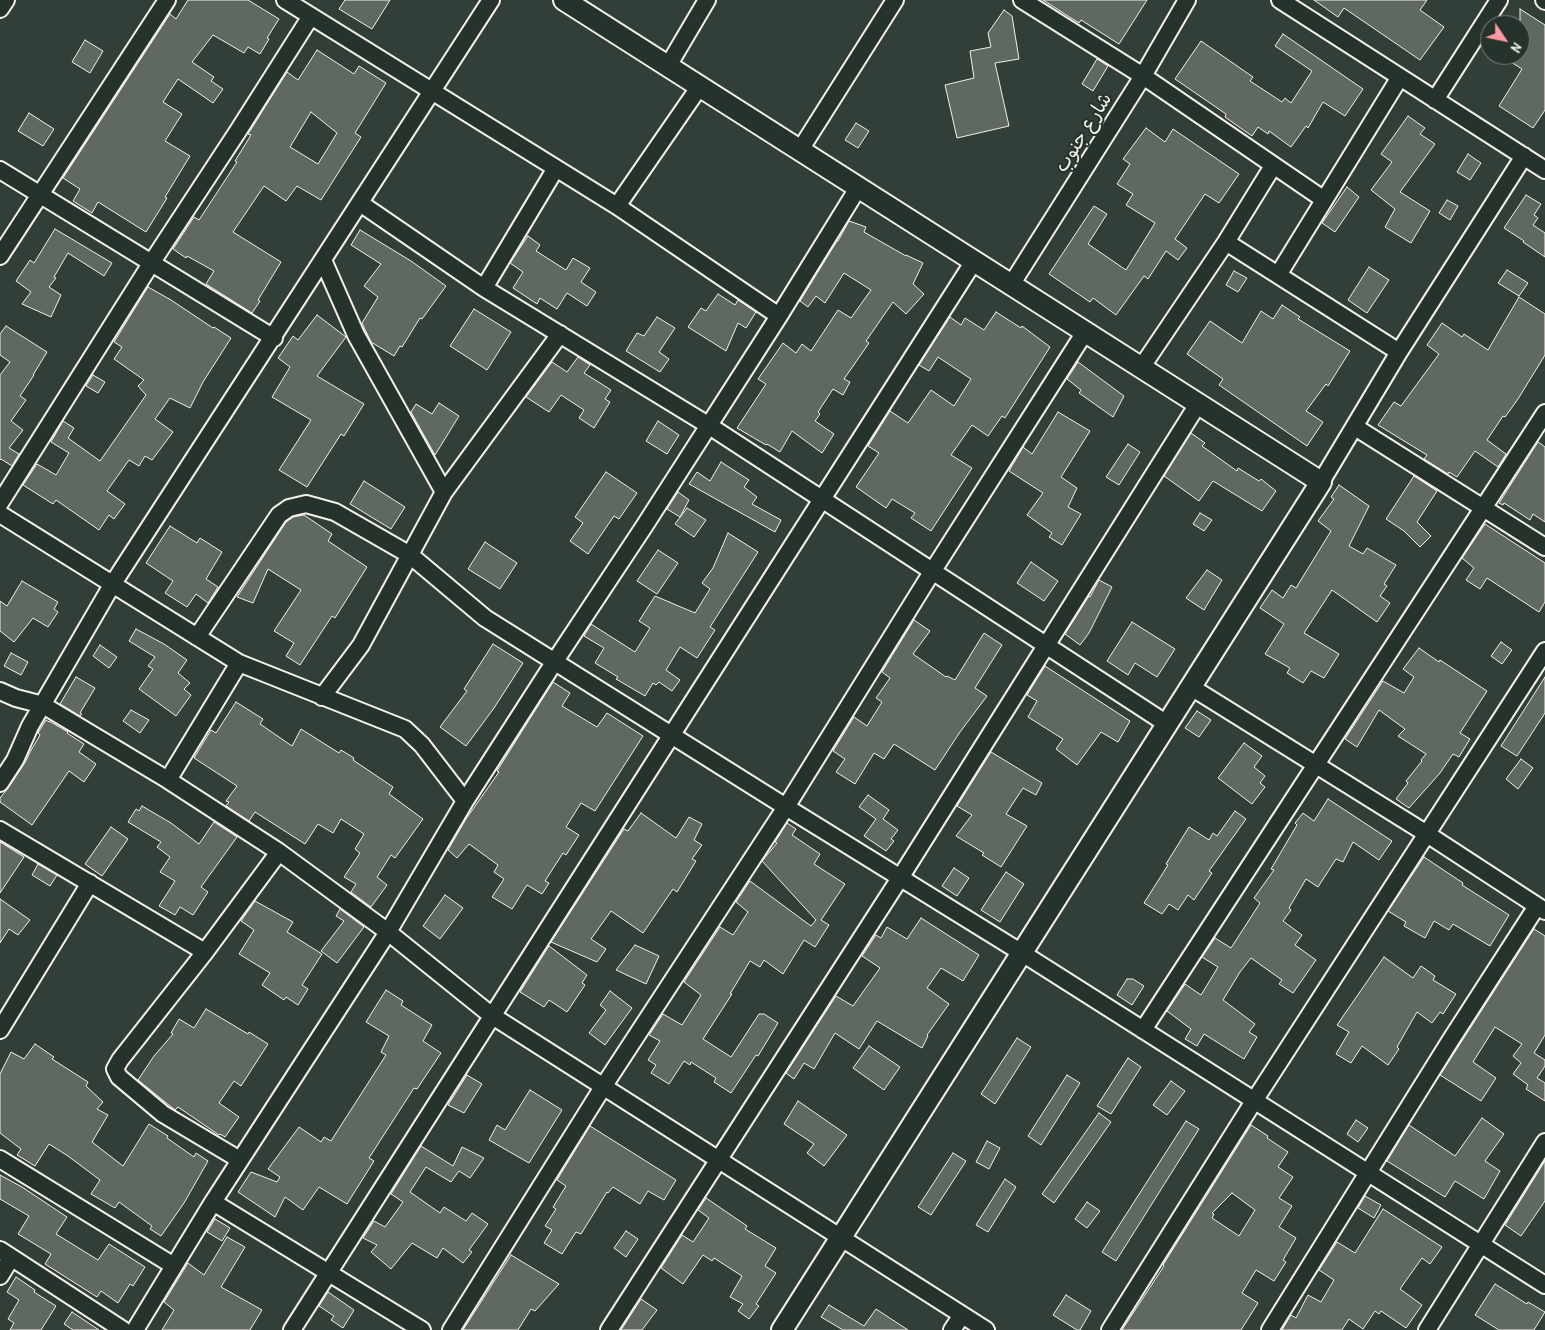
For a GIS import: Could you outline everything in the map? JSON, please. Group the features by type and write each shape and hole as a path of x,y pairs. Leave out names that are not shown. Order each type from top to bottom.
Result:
{"street":[{"path":"0,9 6,0"},
{"path":"0,256 166,0"},
{"path":"285,0 617,206 779,316"},
{"path":"0,783 15,760 30,726 112,585 274,338 491,0"},
{"path":"564,0 1321,482"},
{"path":"668,66 707,0"},
{"path":"800,150 895,0"},
{"path":"1022,0 1143,76 1323,200"},
{"name":"شارع جنوب","path":"1011,285 1143,76 1187,0"},
{"path":"1280,0 1545,170"},
{"path":"1435,100 1499,0"},
{"path":"0,503 152,262 311,16"},
{"path":"1278,275 1400,77"},
{"path":"617,206 700,86"},
{"path":"782,1330 1321,482 1399,352 1524,156"},
{"path":"1141,368 1226,242 1273,166"},
{"path":"484,288 556,168"},
{"path":"0,170 274,338"},
{"path":"135,1330 240,1160 388,932 465,801 779,316 858,188"},
{"path":"360,203 484,288 708,425 1167,724"},
{"path":"1226,242 1399,352"},
{"path":"323,260 356,335 444,492"},
{"path":"292,1330 974,261"},
{"path":"451,1330 603,1087 786,807 932,572 1085,332"},
{"path":"322,697 361,645 444,492 560,334"},
{"path":"609,1330 900,878 1198,404"},
{"path":"1143,1030 1545,413"},
{"path":"1355,427 1545,547"},
{"path":"197,637 278,514 289,508 306,504 335,512 410,555 485,618 1022,953 1545,1285"},
{"path":"0,514 239,663 405,729 422,745 465,801"},
{"path":"1110,1330 1254,1101 1545,651"},
{"path":"168,780 239,663"},
{"path":"1191,686 1427,834 1541,909 1368,1174 1270,1330"},
{"path":"0,691 16,698 43,705 168,780 279,852 388,932 491,1016 986,1330"},
{"path":"0,830 205,952"},
{"path":"240,1160 163,1114 119,1077 115,1069 279,852"},
{"path":"0,1030 90,883"},
{"path":"1427,1330 1545,1142"},
{"path":"0,1159 174,1266"},
{"path":"214,1202 422,1330"},
{"path":"0,1276 6,1254 123,1330"},
{"path":"952,1330 962,1315"}],"building":[{"path":"188,0 248,0 279,19 260,54 248,47 244,53 213,35 192,62 214,77 211,81 223,89 213,103 178,79 163,102 182,114 165,141 190,156 146,232 98,202 92,213 73,201 80,189 63,178 170,14 176,19"},
{"path":"345,0 390,0 372,29 339,9"},
{"path":"1043,0 1147,0 1119,44 1081,20 1079,23"},
{"path":"1314,0 1427,0 1420,10 1444,27 1420,60 1344,8 1338,17"},
{"path":"1520,9 1529,15 1520,15"},
{"path":"1004,10 1012,16 1019,59 995,63 1009,126 957,138 945,85 974,78 970,51 991,47 988,33"},
{"path":"1530,15 1545,25 1545,110 1533,128 1499,106 1522,69 1516,65 1530,65"},
{"path":"1283,34 1363,89 1345,116 1323,102 1308,128 1306,126 1291,147 1269,131 1268,134 1258,127 1252,136 1225,117 1226,114 1175,79 1201,41 1253,77 1250,81 1282,102 1285,98 1291,103 1312,71 1275,46"},
{"path":"85,40 103,51 90,73 72,62"},
{"path":"317,50 354,74 359,66 386,83 355,133 361,137 321,200 297,186 286,201 264,186 233,232 281,262 252,313 206,284 214,271 187,256 186,258 173,249 194,217 199,220 237,162 235,161 251,135 248,134 287,72 298,80","holes":["311,112 337,133 318,164 290,147"]},
{"path":"1097,59 1108,66 1093,91 1082,84"},
{"path":"29,113 54,129 43,146 18,131"},
{"path":"1408,116 1425,128 1420,134 1435,144 1400,192 1430,211 1411,243 1385,227 1395,209 1371,190 1392,162 1381,154"},
{"path":"856,123 869,131 858,148 845,140"},
{"path":"1146,128 1165,142 1173,129 1239,174 1219,203 1205,194 1175,239 1187,248 1178,260 1166,251 1148,279 1144,276 1116,315 1093,298 1090,302 1049,274 1094,206 1107,214 1088,244 1126,270 1155,223 1126,205 1133,194 1117,184 1130,164 1123,159"},
{"path":"1468,154 1481,163 1470,180 1457,172"},
{"path":"1347,187 1359,197 1335,232 1322,223"},
{"path":"1526,195 1541,204 1534,215 1538,218 1533,225 1545,233 1545,257 1504,228"},
{"path":"1447,200 1458,206 1450,220 1439,213"},
{"path":"849,221 866,227 864,232 906,256 923,263 913,284 924,294 906,314 893,302 866,341 869,343 844,379 850,382 843,395 833,389 818,412 820,414 815,421 834,434 822,453 792,431 780,452 737,428 766,384 758,379 783,343 796,353 802,344 811,351 838,310 851,318 871,290 844,273 825,303 816,296 808,307 800,301"},
{"path":"55,229 112,263 104,276 68,253 54,277 56,278 49,287 61,295 51,317 22,304 31,292 16,281 30,260 34,263"},
{"path":"360,230 411,261 446,286 422,319 420,318 402,347 400,346 394,356 371,342 362,323 378,297 364,286 381,264 351,245"},
{"path":"528,236 540,245 536,251 566,270 573,258 590,268 581,282 596,292 587,306 567,293 557,309 540,298 537,304 513,288 523,272 510,263"},
{"path":"1369,267 1389,280 1367,313 1348,300"},
{"path":"1507,270 1528,283 1519,296 1498,283"},
{"path":"1234,271 1247,278 1238,292 1226,285"},
{"path":"148,287 231,338 203,382 190,408 170,398 155,419 173,432 152,460 145,456 139,466 129,460 107,491 125,504 114,519 109,515 99,530 56,500 53,504 23,485 37,464 56,475 69,453 51,442 63,421 74,428 68,438 100,461 146,395 138,386 144,380 114,359 122,347 114,342"},
{"path":"718,294 735,305 738,300 756,312 746,328 738,323 726,351 688,327 701,308 706,311"},
{"path":"1519,297 1545,314 1545,355 1518,399 1505,417 1503,416 1487,440 1506,454 1498,467 1475,451 1457,477 1449,472 1448,474 1424,459 1427,455 1378,425 1394,402 1401,406 1439,354 1427,345 1442,323 1462,337 1464,334 1488,350"},
{"path":"1282,305 1300,317 1298,319 1350,351 1328,386 1326,384 1306,411 1323,422 1307,446 1219,385 1223,379 1187,354 1210,321 1242,343 1261,311 1273,319"},
{"path":"474,309 511,332 487,370 450,346"},
{"path":"996,312 1021,328 1022,326 1050,347 1005,418 1002,416 988,436 972,425 951,455 972,468 931,531 911,518 915,513 892,499 886,508 856,487 879,453 868,446 890,411 908,423 931,390 954,406 971,379 938,357 929,371 919,365 950,317 961,325 965,318 984,330"},
{"path":"317,315 346,337 317,376 364,404 344,436 341,434 307,487 279,470 311,420 272,397 290,367 278,358 293,336 298,340"},
{"path":"657,317 675,328 659,352 669,359 660,372 626,351 637,333 644,336"},
{"path":"6,326 47,352 20,396 26,400 11,421 23,430 9,448 19,454 12,466 0,460 0,375 10,362 0,355 0,334"},
{"path":"578,357 590,365 584,373 611,390 605,399 610,402 594,428 579,418 584,410 561,395 549,412 526,397 552,362 567,372"},
{"path":"1078,362 1124,396 1113,417 1079,393 1081,390 1067,379"},
{"path":"93,375 105,382 98,393 86,386"},
{"path":"439,403 459,416 435,455 411,412 416,404 432,414"},
{"path":"1058,412 1090,431 1061,477 1077,488 1068,507 1081,514 1062,545 1049,537 1052,533 1027,515 1043,493 1009,471 1023,447 1032,454"},
{"path":"658,421 679,435 667,454 646,441"},
{"path":"1191,433 1205,443 1202,446 1237,471 1238,468 1259,481 1261,479 1276,491 1262,511 1213,481 1199,501 1164,476"},
{"path":"1538,442 1545,447 1545,522 1533,514 1530,520 1504,503 1503,505 1499,503"},
{"path":"1128,444 1140,452 1119,485 1106,477"},
{"path":"721,462 749,480 744,487 757,497 752,504 781,520 775,532 689,484 697,472 710,481"},
{"path":"606,472 637,493 619,519 614,516 588,554 570,541 583,523 575,517"},
{"path":"1414,476 1437,491 1417,522 1431,536 1420,547 1404,531 1386,519"},
{"path":"364,481 405,507 391,529 350,504"},
{"path":"1339,485 1369,506 1349,546 1363,554 1367,548 1396,565 1384,584 1387,586 1380,596 1390,603 1377,622 1332,590 1304,633 1339,654 1324,678 1311,671 1303,683 1287,673 1290,668 1265,654 1284,624 1260,608 1272,590 1283,598 1291,585 1296,588 1331,531 1318,521 1334,499 1331,497"},
{"path":"678,492 689,500 680,517 667,509"},
{"path":"687,508 706,520 694,537 675,524"},
{"path":"1200,513 1212,520 1204,531 1193,524"},
{"path":"304,515 332,534 328,541 367,567 335,618 332,616 300,665 286,656 294,643 274,631 301,590 268,569 253,603 237,597 286,522 293,517"},
{"path":"1485,524 1545,563 1545,602 1539,612 1487,578 1480,589 1466,580 1474,568 1462,558"},
{"path":"170,526 197,543 200,538 222,552 206,579 218,587 208,603 196,594 187,607 165,593 173,581 146,563"},
{"path":"728,533 758,552 710,627 715,630 697,658 680,647 666,670 680,680 672,691 659,682 656,685 653,683 645,696 616,679 618,677 595,663 604,648 584,636 591,624 635,652 650,628 639,621 655,596 695,613 710,589 702,583 713,568"},
{"path":"485,542 517,563 500,589 468,569"},
{"path":"658,550 678,563 657,594 637,581"},
{"path":"1031,562 1058,581 1044,601 1017,583"},
{"path":"1207,570 1222,580 1204,610 1186,598"},
{"path":"1099,580 1112,587 1089,633 1080,645 1065,634"},
{"path":"22,581 58,602 54,609 58,612 48,627 33,618 14,642 0,631 0,601 7,606"},
{"path":"914,620 930,631 913,654 946,677 955,680 984,633 1002,645 975,688 987,696 935,770 894,744 884,759 874,753 855,784 836,772 845,759 833,751 854,717 867,726 882,702 876,698 890,678 882,672"},
{"path":"1132,622 1175,649 1157,677 1135,663 1128,675 1107,661"},
{"path":"136,629 164,644 187,660 178,673 190,683 184,689 191,695 176,716 139,689 153,669 148,666 155,657 129,641"},
{"path":"1501,642 1512,650 1502,664 1491,656"},
{"path":"493,644 523,663 494,708 466,746 440,727 467,691 464,689"},
{"path":"100,645 117,657 109,668 93,656"},
{"path":"1419,648 1487,691 1460,733 1470,739 1459,757 1453,754 1440,773 1409,808 1396,799 1408,783 1406,781 1426,754 1398,736 1405,729 1379,710 1357,747 1345,739 1383,681 1404,693 1414,677 1403,669"},
{"path":"11,653 28,662 21,675 4,666"},
{"path":"1045,666 1130,721 1118,742 1101,732 1077,765 1056,749 1063,739 1028,717 1037,701 1027,695"},
{"path":"76,677 95,688 80,716 60,704"},
{"path":"1545,677 1545,713 1517,756 1501,746"},
{"path":"553,682 570,693 562,706 597,727 607,713 643,736 595,811 581,803 566,827 579,835 566,855 563,853 545,881 549,883 542,894 527,885 512,909 492,897 504,879 494,872 498,865 469,844 457,858 448,850 466,819 499,772 497,771"},
{"path":"236,702 263,719 260,724 292,746 301,729 339,753 341,750 354,758 353,760 393,787 389,794 423,819 395,858 391,855 377,877 387,885 371,907 351,892 356,884 344,877 360,853 355,849 364,834 341,819 333,833 318,824 305,844 255,812 249,821 226,806 229,802 226,801 237,786 194,758 211,730 216,733"},
{"path":"131,710 149,720 140,733 123,721"},
{"path":"1197,711 1211,720 1199,737 1185,728"},
{"path":"46,720 68,732 84,744 79,752 96,764 84,782 69,771 32,825 0,802 0,798 26,761"},
{"path":"1244,743 1262,756 1254,767 1265,776 1260,783 1265,787 1252,804 1218,778"},
{"path":"991,752 1042,783 1036,795 1023,788 1006,814 1027,826 1001,867 982,855 984,853 956,836 972,815 957,806"},
{"path":"1521,759 1533,768 1518,789 1506,779"},
{"path":"868,795 889,810 883,819 898,830 891,839 894,841 886,851 864,836 876,819 859,807"},
{"path":"1328,799 1392,841 1379,860 1353,842 1343,862 1336,859 1318,887 1306,879 1289,908 1291,910 1283,921 1302,935 1295,945 1316,960 1293,993 1279,984 1282,980 1251,958 1240,972 1223,1000 1255,1024 1249,1032 1257,1037 1244,1059 1204,1034 1197,1046 1185,1039 1191,1029 1167,1011 1185,984 1201,995 1218,967 1202,957 1215,938 1231,948 1260,903 1254,898 1274,870 1271,869 1297,825 1295,823 1303,813 1314,821"},
{"path":"142,806 171,823 199,844 214,822 237,837 201,887 208,892 193,915 180,907 175,915 159,906 175,881 160,872 170,857 157,847 161,842 128,822 136,809 139,811"},
{"path":"1235,811 1246,819 1209,871 1212,873 1194,900 1188,895 1178,910 1169,904 1162,914 1144,903 1189,827 1209,840 1213,833 1217,836"},
{"path":"641,813 676,838 689,817 702,824 694,840 702,845 692,859 696,861 677,892 673,889 643,933 611,911 591,939 606,949 597,962 551,942 624,829 628,831"},
{"path":"787,823 796,829 792,835 820,854 814,864 845,884 821,920 829,925 815,947 804,940 783,974 764,960 760,967 750,961 730,994 732,994 703,1039 731,1057 759,1014 764,1014 778,1023 758,1056 756,1055 731,1093 714,1082 716,1078 691,1062 690,1065 684,1061 669,1084 651,1073 656,1065 648,1060 660,1041 649,1035 663,1014 682,1025 701,995 684,982 720,927 733,935 748,912 736,902 750,881 811,926 816,920 762,861 777,843 775,842"},
{"path":"111,827 128,839 102,876 85,864"},
{"path":"0,842 24,857 0,893"},
{"path":"1424,857 1463,883 1462,885 1509,915 1490,946 1453,924 1449,930 1434,921 1425,938 1404,926 1406,922 1388,911"},
{"path":"38,864 57,875 50,886 32,875"},
{"path":"954,868 969,878 957,896 942,886"},
{"path":"1006,872 1024,884 1000,922 981,910"},
{"path":"445,895 463,908 440,939 423,926"},
{"path":"0,899 30,920 18,935 9,929 0,943"},
{"path":"255,901 293,922 287,932 322,954 302,985 308,989 298,1005 286,997 284,1000 262,985 270,973 239,954 254,930 241,921"},
{"path":"340,909 364,927 337,963 321,951 344,921 336,916"},
{"path":"921,918 979,955 963,981 941,968 927,988 949,1004 927,1035 922,1048 877,1021 859,1049 835,1033 814,1069 804,1063 794,1079 786,1073 836,996 853,1006 880,968 862,956 876,935 881,938 887,927 907,939"},
{"path":"1534,929 1545,936 1545,1035 1534,1053 1545,1060 1545,1066 1537,1078 1545,1083 1545,1101 1526,1089 1528,1085 1513,1074 1521,1063 1513,1056 1522,1044 1495,1027 1473,1062 1496,1078 1481,1101 1440,1075"},
{"path":"635,945 659,956 646,984 616,970"},
{"path":"549,946 587,975 582,983 585,985 567,1012 549,1000 544,1007 520,992"},
{"path":"1384,957 1413,978 1421,966 1435,976 1433,980 1456,994 1443,1014 1440,1012 1432,1023 1417,1012 1397,1047 1399,1049 1388,1065 1362,1046 1351,1063 1336,1054 1349,1032 1337,1025"},
{"path":"1127,979 1133,979 1144,986 1132,1005 1117,995"},
{"path":"386,990 403,1001 401,1005 432,1025 423,1041 441,1053 417,1089 414,1088 369,1158 374,1161 347,1204 319,1187 303,1210 285,1197 275,1217 238,1192 251,1172 277,1182 280,1177 268,1169 299,1127 321,1142 324,1137 331,1141 386,1055 381,1052 389,1036 366,1022"},
{"path":"610,991 632,1008 605,1045 589,1033 606,1010 600,1005"},
{"path":"206,1009 268,1044 241,1086 234,1081 219,1103 239,1117 225,1137 219,1135 178,1107 175,1110 138,1080 154,1056 173,1034 171,1033 179,1019 194,1028"},
{"path":"1017,1038 1031,1047 995,1104 981,1094"},
{"path":"35,1044 54,1057 52,1059 88,1082 86,1086 103,1102 97,1109 108,1115 92,1142 123,1166 149,1124 168,1136 167,1138 194,1157 196,1153 208,1161 184,1203 161,1236 150,1229 152,1226 119,1202 115,1208 91,1194 100,1180 68,1156 49,1144 35,1166 17,1155 21,1149 0,1133 0,1074 11,1052 24,1059"},
{"path":"869,1046 900,1067 884,1090 853,1068"},
{"path":"1128,1058 1141,1067 1111,1114 1097,1106"},
{"path":"467,1075 482,1084 464,1113 448,1105"},
{"path":"1067,1075 1080,1083 1041,1145 1028,1136"},
{"path":"1171,1081 1185,1091 1167,1115 1153,1105"},
{"path":"530,1090 562,1110 529,1163 489,1140 497,1125 505,1130"},
{"path":"798,1101 847,1135 824,1166 807,1153 814,1144 784,1124"},
{"path":"1099,1113 1111,1122 1054,1203 1042,1194"},
{"path":"1482,1118 1504,1134 1485,1161 1500,1171 1484,1199 1455,1181 1445,1197 1387,1161 1409,1125 1455,1156"},
{"path":"1356,1120 1368,1128 1358,1142 1347,1134"},
{"path":"1186,1121 1199,1129 1116,1261 1102,1252"},
{"path":"1251,1125 1288,1152 1278,1167 1293,1177 1279,1198 1292,1206 1279,1227 1296,1238 1283,1260 1286,1262 1274,1281 1256,1270 1242,1293 1258,1303 1241,1330 1122,1330","holes":["1232,1193 1255,1210 1239,1236 1212,1218 1214,1214 1212,1213"]},
{"path":"590,1126 676,1180 664,1200 648,1191 640,1204 613,1187 607,1192 581,1234 576,1232 562,1254 544,1243 552,1230 545,1226 556,1209 553,1207 566,1186 557,1180"},
{"path":"987,1141 1000,1148 989,1169 976,1162"},
{"path":"421,1146 453,1166 462,1147 484,1158 470,1178 459,1171 451,1182 426,1167 410,1192 440,1213 444,1207 466,1221 472,1213 488,1224 469,1250 472,1252 463,1263 443,1248 437,1258 412,1243 391,1269 371,1252 377,1245 363,1238 374,1221 385,1227 403,1202 391,1194"},
{"path":"953,1153 966,1161 931,1215 918,1207"},
{"path":"1545,1161 1545,1201 1521,1236 1505,1225"},
{"path":"0,1175 22,1187 67,1217 56,1234 98,1260 109,1244 145,1267 133,1286 130,1284 118,1303 101,1291 97,1297 45,1264 51,1254 18,1234 29,1216 0,1199"},
{"path":"1005,1179 1016,1187 988,1232 976,1225"},
{"path":"1365,1196 1381,1205 1374,1218 1358,1208"},
{"path":"706,1198 747,1226 745,1229 776,1248 765,1266 776,1273 756,1304 759,1306 749,1319 738,1311 743,1304 730,1297 742,1276 714,1258 712,1261 703,1255 683,1284 661,1268 682,1235 693,1242 709,1218 698,1210"},
{"path":"1087,1202 1100,1211 1087,1228 1075,1219"},
{"path":"1383,1209 1442,1247 1430,1264 1422,1258 1400,1289 1422,1305 1406,1328 1381,1311 1379,1314 1375,1311 1363,1329 1349,1319 1342,1330 1282,1330 1291,1315 1296,1318 1308,1295 1321,1302 1334,1280 1319,1270 1337,1242 1355,1253"},
{"path":"215,1219 230,1228 222,1241 207,1232"},
{"path":"626,1231 638,1239 626,1257 614,1248"},
{"path":"227,1237 245,1247 221,1287 262,1310 250,1330 162,1330 174,1310 164,1302 188,1263 204,1275"},
{"path":"511,1255 559,1284 535,1311 531,1309 518,1330 463,1330"},
{"path":"16,1277 35,1290 34,1292 56,1306 41,1330 10,1330 14,1323 8,1319 19,1300 7,1292"},
{"path":"1495,1284 1527,1304 1528,1302 1545,1312 1534,1330 1499,1330 1475,1315"},
{"path":"328,1292 354,1310 343,1328 331,1320 334,1316 319,1306"},
{"path":"1066,1295 1091,1311 1080,1330 1053,1315"},
{"path":"641,1299 657,1310 642,1330 621,1330"},
{"path":"829,1305 864,1326 876,1309 908,1330 843,1330 821,1317"},
{"path":"72,1312 99,1330 73,1330 64,1324"}]}
